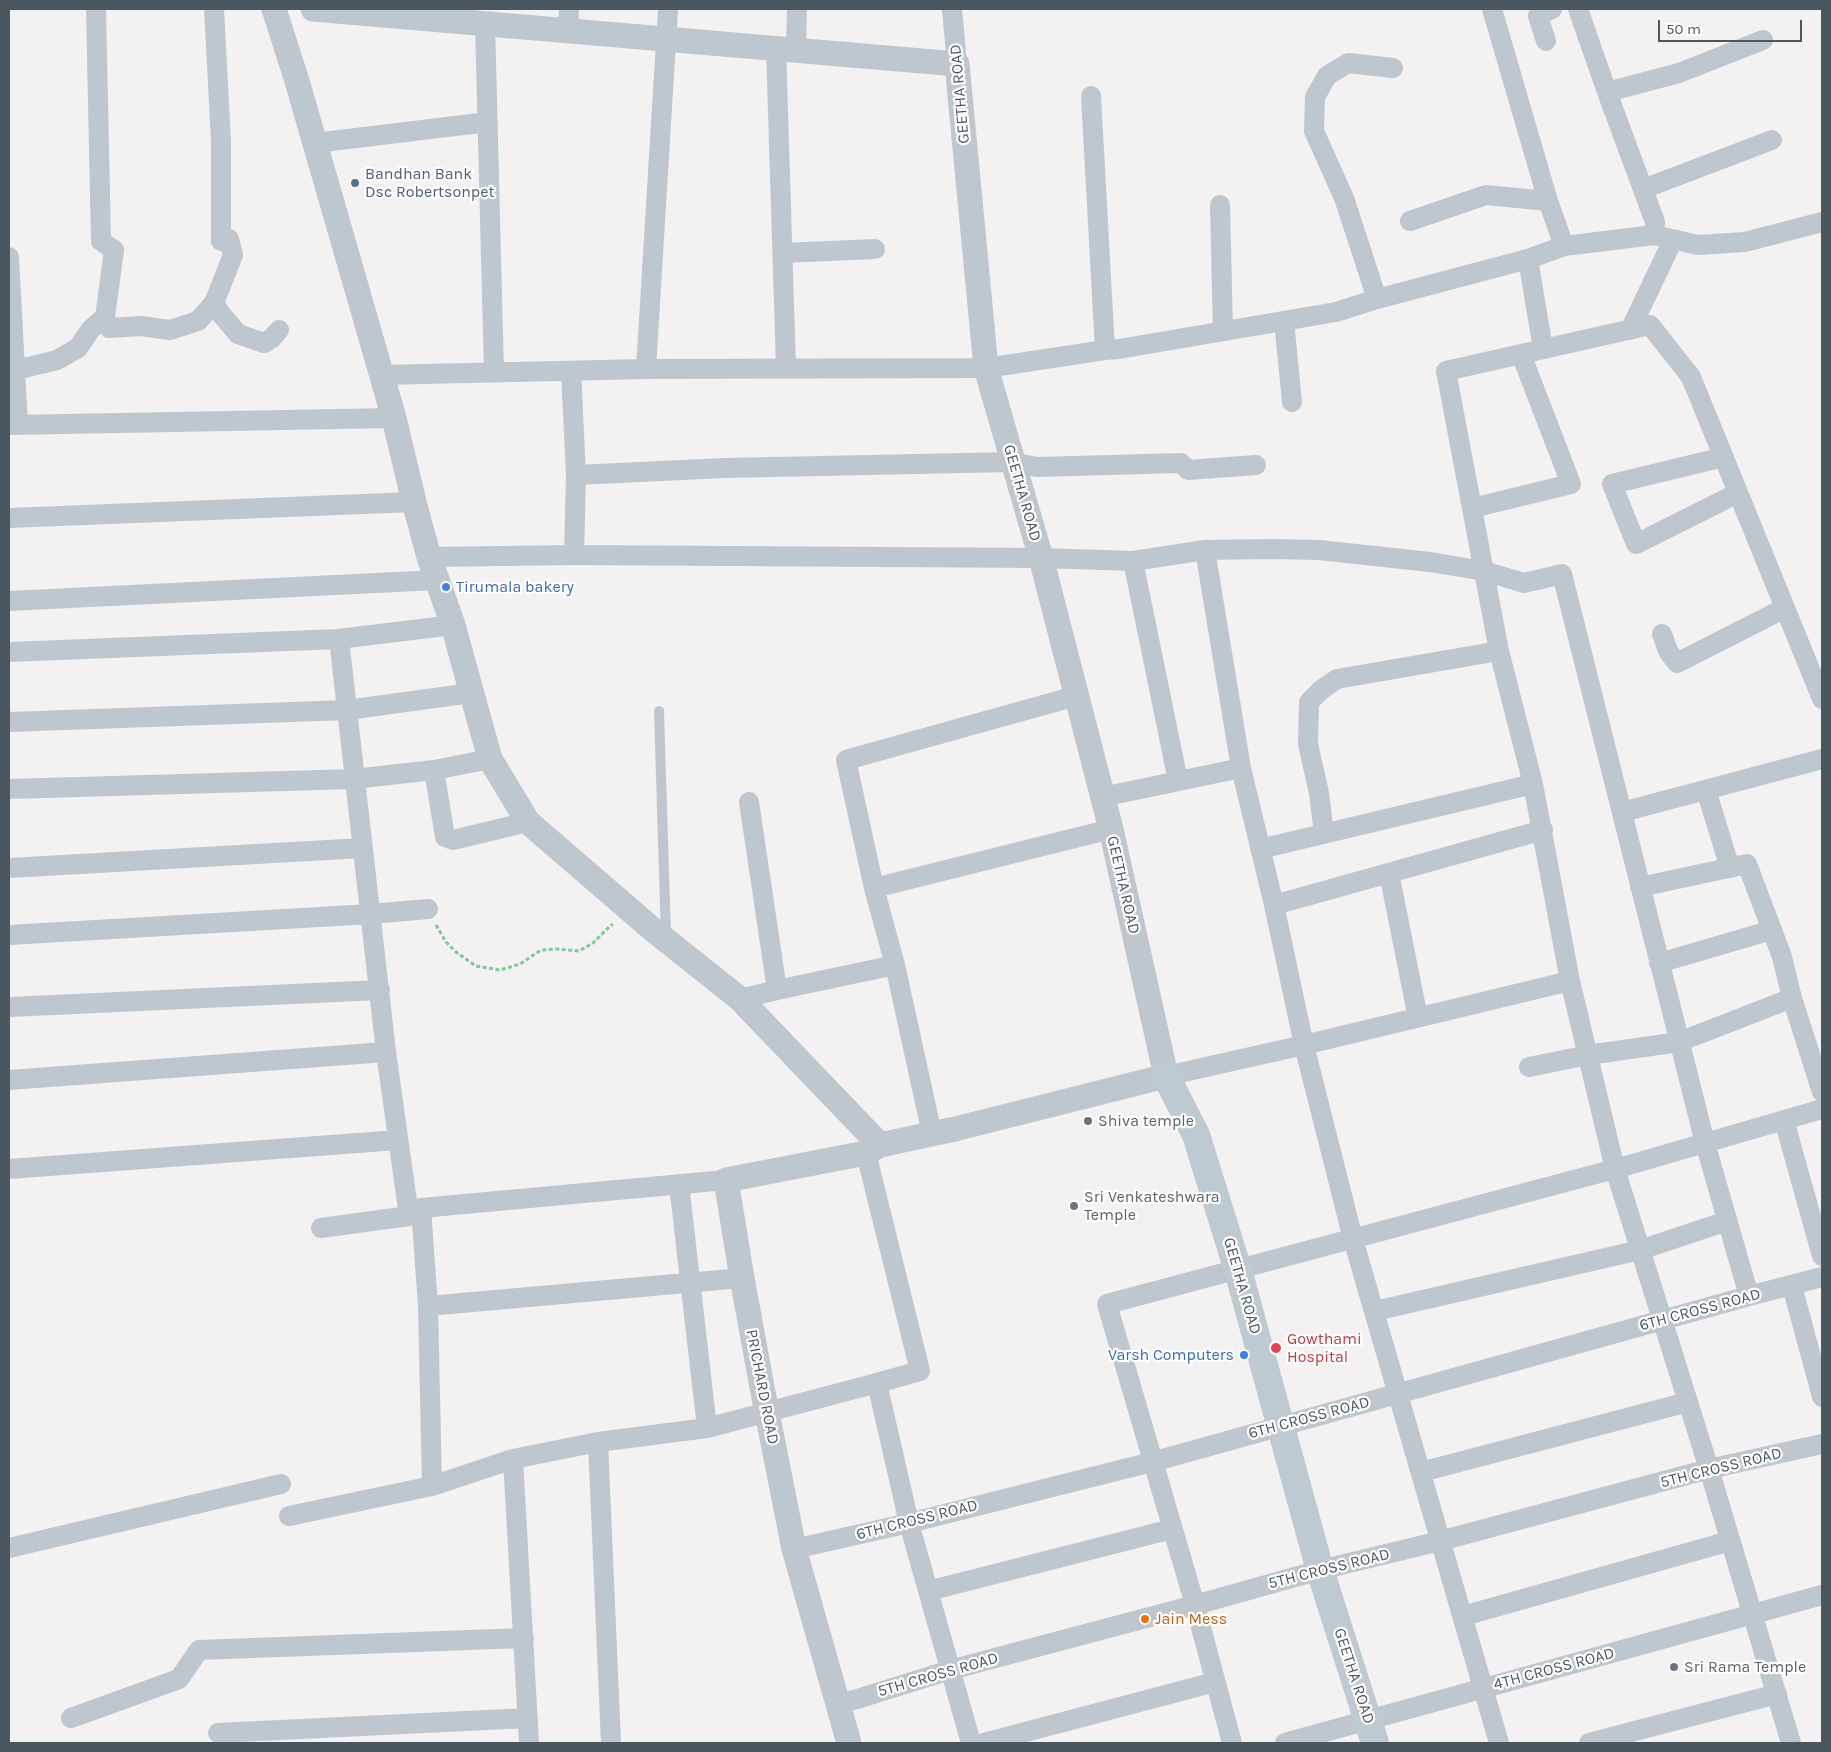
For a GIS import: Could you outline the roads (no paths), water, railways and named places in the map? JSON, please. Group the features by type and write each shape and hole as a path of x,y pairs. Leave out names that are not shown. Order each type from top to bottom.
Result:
{"main road":[{"name":"GEETHA ROAD","path":"1166,1076 1196,1135 1238,1270 1320,1570 1372,1732"}],"street":[{"path":"96,9 101,242 114,250 105,317 109,328 141,326 170,330 198,321 214,302 233,255 229,238 221,241 221,141 214,9"},
{"path":"274,9 315,143 380,375 394,418 414,502 452,625 490,759 528,822 666,940 740,999 873,1149 920,1371 767,1414 707,1428 598,1442 513,1459 432,1486 289,1516"},
{"path":"313,9 439,14 485,24 569,20 666,38 957,64"},
{"path":"646,369 668,9"},
{"path":"786,368 782,253 786,49 797,9"},
{"name":"GEETHA ROAD","path":"952,9 986,368 1041,558 1111,829 1166,1076"},
{"path":"1492,9 1548,201 1564,246"},
{"path":"1546,40 1538,16 1552,9"},
{"path":"1578,9 1655,222 1654,235"},
{"path":"485,24 494,373"},
{"path":"1607,92 1679,72 1763,40"},
{"path":"1377,298 1344,198 1314,131 1315,97 1327,76 1348,63 1393,68"},
{"path":"1091,96 1105,350"},
{"path":"315,143 488,122"},
{"path":"1643,189 1772,140"},
{"path":"1410,221 1486,195 1548,201"},
{"path":"1220,205 1223,331"},
{"path":"380,375 646,369 986,368 1105,350 1119,350 1336,312 1377,298 1528,259 1564,246 1654,235 1698,245 1745,242 1822,222"},
{"path":"1630,330 1673,240"},
{"path":"782,253 875,249"},
{"path":"9,257 16,370 13,425 394,418"},
{"path":"1528,259 1544,349"},
{"path":"214,302 221,314 238,334 264,343 279,330"},
{"path":"16,370 57,360 78,348 91,329 105,317"},
{"path":"1284,321 1292,402"},
{"path":"1792,1743 1615,1169 1570,981 1533,784 1499,651 1446,371 1650,325 1691,376 1785,608 1818,672 1822,699"},
{"path":"1472,508 1570,484 1521,354"},
{"path":"571,371 576,475 574,555"},
{"path":"1724,457 1612,484 1636,544 1738,493"},
{"path":"576,475 725,468 1012,462 1037,467 1181,463 1188,470 1256,465"},
{"path":"9,518 414,502"},
{"path":"9,601 433,568 574,555 1041,558 1133,561 1205,550 1271,549 1319,550 1430,562 1484,571 1524,583 1562,574 1678,1042 1749,1296"},
{"path":"1205,550 1241,768 1274,905 1304,1045 1374,1311 1499,1743"},
{"path":"1133,561 1178,781"},
{"path":"1662,634 1668,651 1677,663 1785,608"},
{"path":"9,652 339,639 452,625"},
{"path":"339,639 386,1052 398,1140 415,1212 428,1306 432,1486"},
{"path":"1324,834 1319,793 1308,744 1309,702 1321,690 1337,679 1499,651"},
{"path":"9,722 347,710 471,693"},
{"path":"932,1134 895,965 874,888 846,760 1076,696"},
{"path":"9,789 354,779 434,770 490,759"},
{"path":"1622,812 1822,760"},
{"path":"1102,797 1241,768"},
{"path":"434,770 445,837 453,840 528,822"},
{"path":"1260,849 1533,784"},
{"path":"1706,790 1730,868"},
{"path":"749,802 777,990"},
{"path":"874,888 1111,829"},
{"path":"1274,905 1543,830"},
{"path":"9,868 363,848"},
{"path":"1640,887 1747,864 1782,957 1792,998 1822,1092"},
{"path":"1389,873 1418,1018"},
{"path":"9,935 428,909"},
{"path":"1659,962 1772,930"},
{"path":"740,999 895,965"},
{"path":"321,1228 415,1212 726,1180 873,1149 1166,1076 1570,981"},
{"path":"9,1007 380,990"},
{"path":"1529,1068 1588,1055 1678,1042 1792,998"},
{"path":"9,1080 386,1052"},
{"path":"1232,1743 1195,1606 1107,1304 1615,1169 1822,1109"},
{"path":"1784,1120 1822,1256"},
{"path":"9,1170 398,1140"},
{"name":"PRICHARD ROAD","path":"726,1180 767,1414 794,1549 849,1743"},
{"path":"679,1184 707,1428"},
{"path":"1374,1311 1640,1250 1727,1221"},
{"path":"428,1306 742,1278"},
{"name":"6TH CROSS ROAD","path":"794,1549 910,1523 1152,1462 1749,1296 1822,1278"},
{"path":"1792,1286 1822,1397"},
{"path":"877,1384 910,1523 971,1743"},
{"path":"1421,1472 1688,1402"},
{"path":"598,1442 611,1743"},
{"name":"5TH CROSS ROAD","path":"838,1705 950,1670 1195,1606 1320,1570 1440,1541 1709,1469 1822,1444"},
{"path":"513,1459 529,1743"},
{"path":"9,1548 281,1484"},
{"path":"928,1591 1172,1529"},
{"path":"1462,1616 1730,1541"},
{"name":"4TH CROSS ROAD","path":"1285,1743 1372,1732 1484,1688 1822,1595"},
{"path":"71,1718 179,1679 199,1650 524,1638"},
{"path":"984,1743 1215,1682"},
{"path":"1589,1743 1776,1694"},
{"path":"218,1733 528,1718"}],"lane":[{"path":"659,711 666,940"}],"place":[{"name":"Bandhan Bank Dsc Robertsonpet","path":"355,183"},
{"name":"Tirumala bakery","path":"446,587"},
{"name":"Shiva temple","path":"1088,1121"},
{"name":"Sri Venkateshwara Temple","path":"1074,1206"},
{"name":"Gowthami Hospital","path":"1276,1348"},
{"name":"Varsh Computers","path":"1244,1355"},
{"name":"Jain Mess","path":"1145,1619"},
{"name":"Sri Rama Temple","path":"1674,1667"}]}
